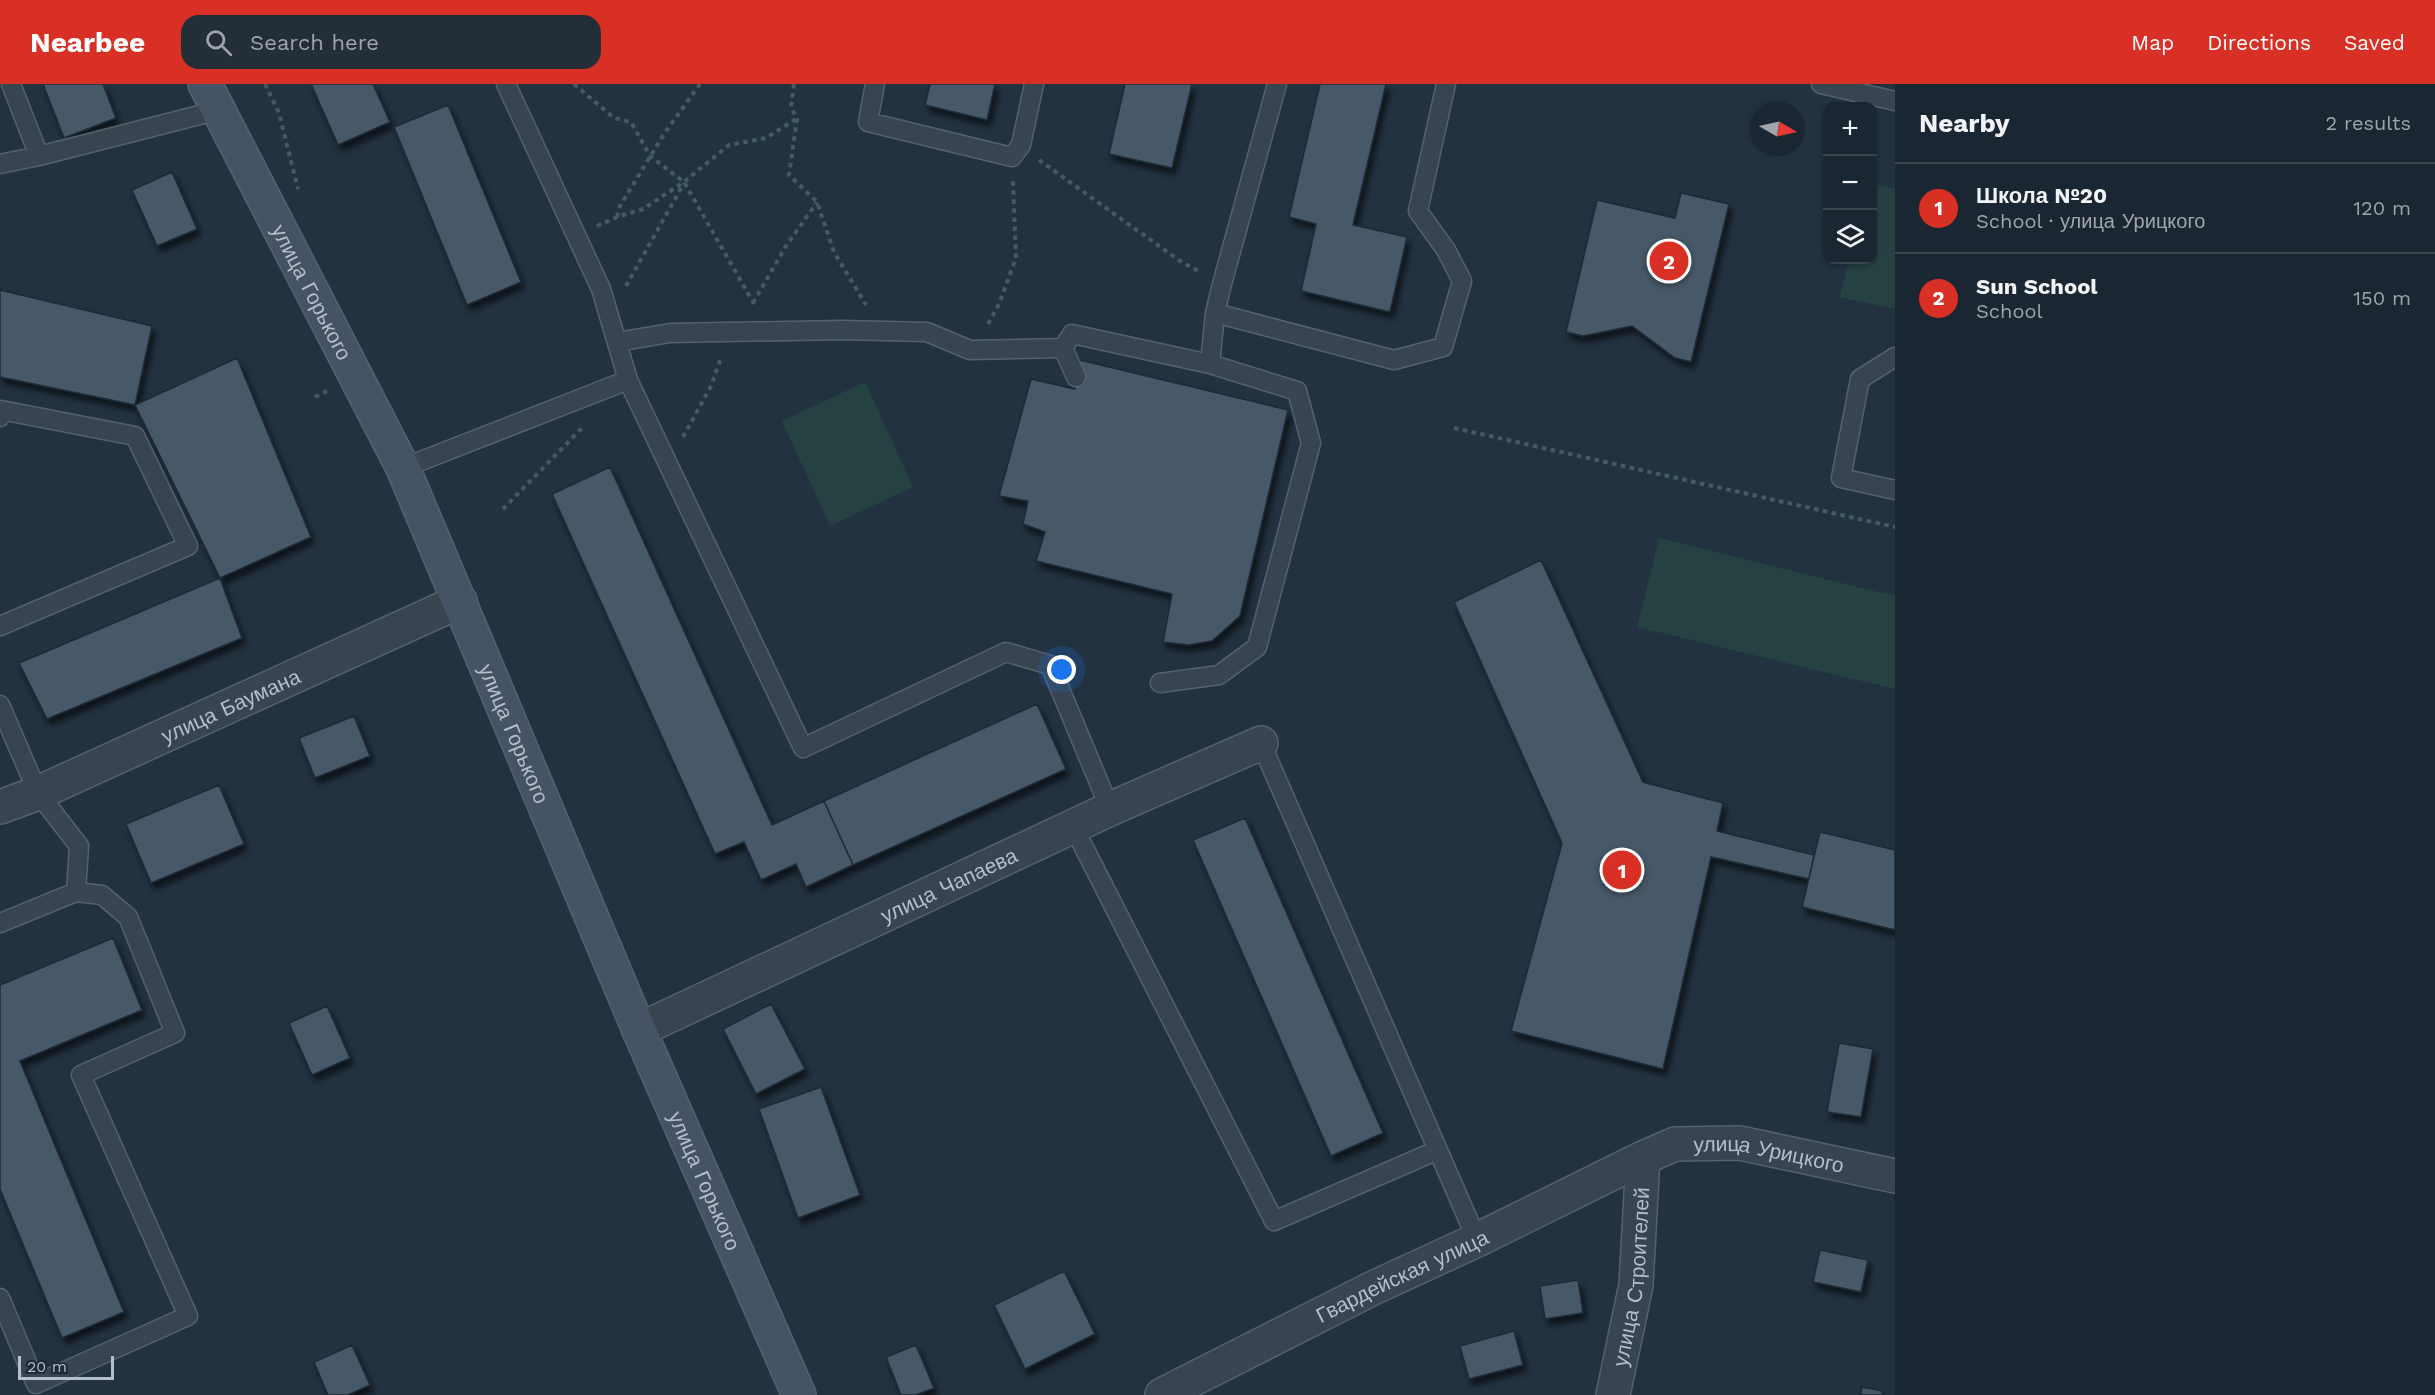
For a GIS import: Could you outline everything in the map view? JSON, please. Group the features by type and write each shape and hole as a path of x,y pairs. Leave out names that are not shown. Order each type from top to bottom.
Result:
{"main road":[{"name":"улица Горького","path":"212,97 403,468 639,1030 799,1395"}],"street":[{"name":"улица Баумана","path":"0,807 38,793 460,601"},
{"name":"улица Чапаева","path":"639,1030 1110,809 1261,743"},
{"name":"улица Урицкого","path":"1643,1158 1676,1144 1740,1143 1895,1176"},
{"name":"Гвардейская улица","path":"1162,1395 1373,1288 1477,1240 1643,1158"},
{"name":"улица Строителей","path":"1613,1395 1636,1285 1643,1158"}],"lane":[{"path":"11,84 39,156"},
{"path":"506,84 601,289 628,380 803,748 1006,652 1050,664 1110,809"},
{"path":"875,84 868,122 1016,151 1034,84"},
{"path":"1210,364 1215,314 1222,284 1276,84"},
{"path":"1215,314 1394,360 1443,346 1462,281 1446,250 1418,211 1446,84"},
{"path":"1821,84 1895,101"},
{"path":"0,164 39,156 212,97"},
{"path":"617,342 670,333 882,331 927,332 970,350 1063,348"},
{"path":"1063,348 1072,334 1210,364 1297,391 1311,443 1257,647 1219,675 1160,683"},
{"path":"1063,348 1076,376"},
{"path":"1895,357 1860,379 1841,478 1895,490"},
{"path":"403,468 628,380"},
{"path":"0,417 1,410 135,436 188,546 0,626"},
{"path":"0,705 38,793 79,846 76,892"},
{"path":"1261,743 1477,1240"},
{"path":"1074,826 1274,1221 1438,1150"},
{"path":"0,923 76,892 102,895 128,917 175,1033 81,1075 188,1316 36,1384 0,1298"}],"path":[{"path":"574,84 614,118 631,122 650,156 684,182 753,303 792,331"},
{"path":"700,84 650,156 616,217 643,210 684,182 729,145 766,138 797,119"},
{"path":"794,84 790,107 797,119 789,175 818,202 834,252 882,331"},
{"path":"1016,151 1109,209 1180,261 1222,284"},
{"path":"970,350 999,304 1016,258 1016,151"},
{"path":"609,316 684,182"},
{"path":"503,509 586,423"},
{"path":"1454,428 1895,527"}],"green space":[{"path":"1877,185 1895,189 1895,309 1840,297 1848,264 1877,264"},
{"path":"865,382 913,487 830,526 782,421"},
{"path":"1659,538 1895,596 1895,689 1637,627"}],"building":[{"path":"43,84 103,84 116,118 64,138"},
{"path":"311,84 373,84 390,122 338,145"},
{"path":"930,84 995,84 987,120 925,105"},
{"path":"1125,84 1192,84 1172,168 1109,154"},
{"path":"1320,84 1386,84 1353,225 1407,237 1390,312 1301,291 1316,224 1289,217"},
{"path":"448,105 521,282 467,305 394,127"},
{"path":"172,172 197,229 157,246 132,190"},
{"path":"1681,193 1729,204 1691,362 1675,358 1632,326 1583,336 1566,332 1597,200 1675,218"},
{"path":"0,290 152,326 135,405 0,377"},
{"path":"237,358 311,537 220,578 135,405"},
{"path":"1080,360 1288,410 1240,616 1212,641 1188,645 1163,642 1172,594 1036,561 1045,532 1023,524 1028,501 999,496 1031,379 1075,389"},
{"path":"610,467 772,825 824,801 853,865 806,887 796,864 761,880 744,842 715,854 552,494"},
{"path":"1541,560 1643,782 1723,803 1717,831 1814,855 1809,879 1711,857 1663,1069 1511,1031 1562,843 1454,602"},
{"path":"220,578 242,638 47,719 19,663"},
{"path":"1037,704 1066,769 853,865 824,801"},
{"path":"354,716 370,756 315,778 299,738"},
{"path":"219,785 244,844 151,883 126,824"},
{"path":"1245,818 1383,1133 1331,1156 1193,840"},
{"path":"1820,832 1895,850 1895,930 1802,907"},
{"path":"113,938 142,1010 20,1061 124,1312 62,1338 0,1189 0,985"},
{"path":"771,1004 805,1069 756,1094 723,1029"},
{"path":"327,1006 350,1058 312,1075 289,1023"},
{"path":"1839,1043 1873,1049 1861,1117 1827,1112"},
{"path":"821,1087 860,1195 798,1218 759,1109"},
{"path":"1820,1250 1868,1260 1861,1292 1813,1282"},
{"path":"1064,1271 1095,1334 1025,1369 994,1305"},
{"path":"1578,1280 1583,1313 1545,1319 1540,1286"},
{"path":"1514,1331 1523,1365 1469,1379 1460,1346"},
{"path":"352,1345 370,1385 348,1395 328,1395 314,1362"},
{"path":"916,1345 934,1388 916,1395 901,1395 886,1357"},
{"path":"1862,1387 1882,1391 1882,1395 1861,1395"}],"place":[{"name":"Sun School","path":"1669,261"},
{"name":"Школа №20","path":"1622,870"}]}
